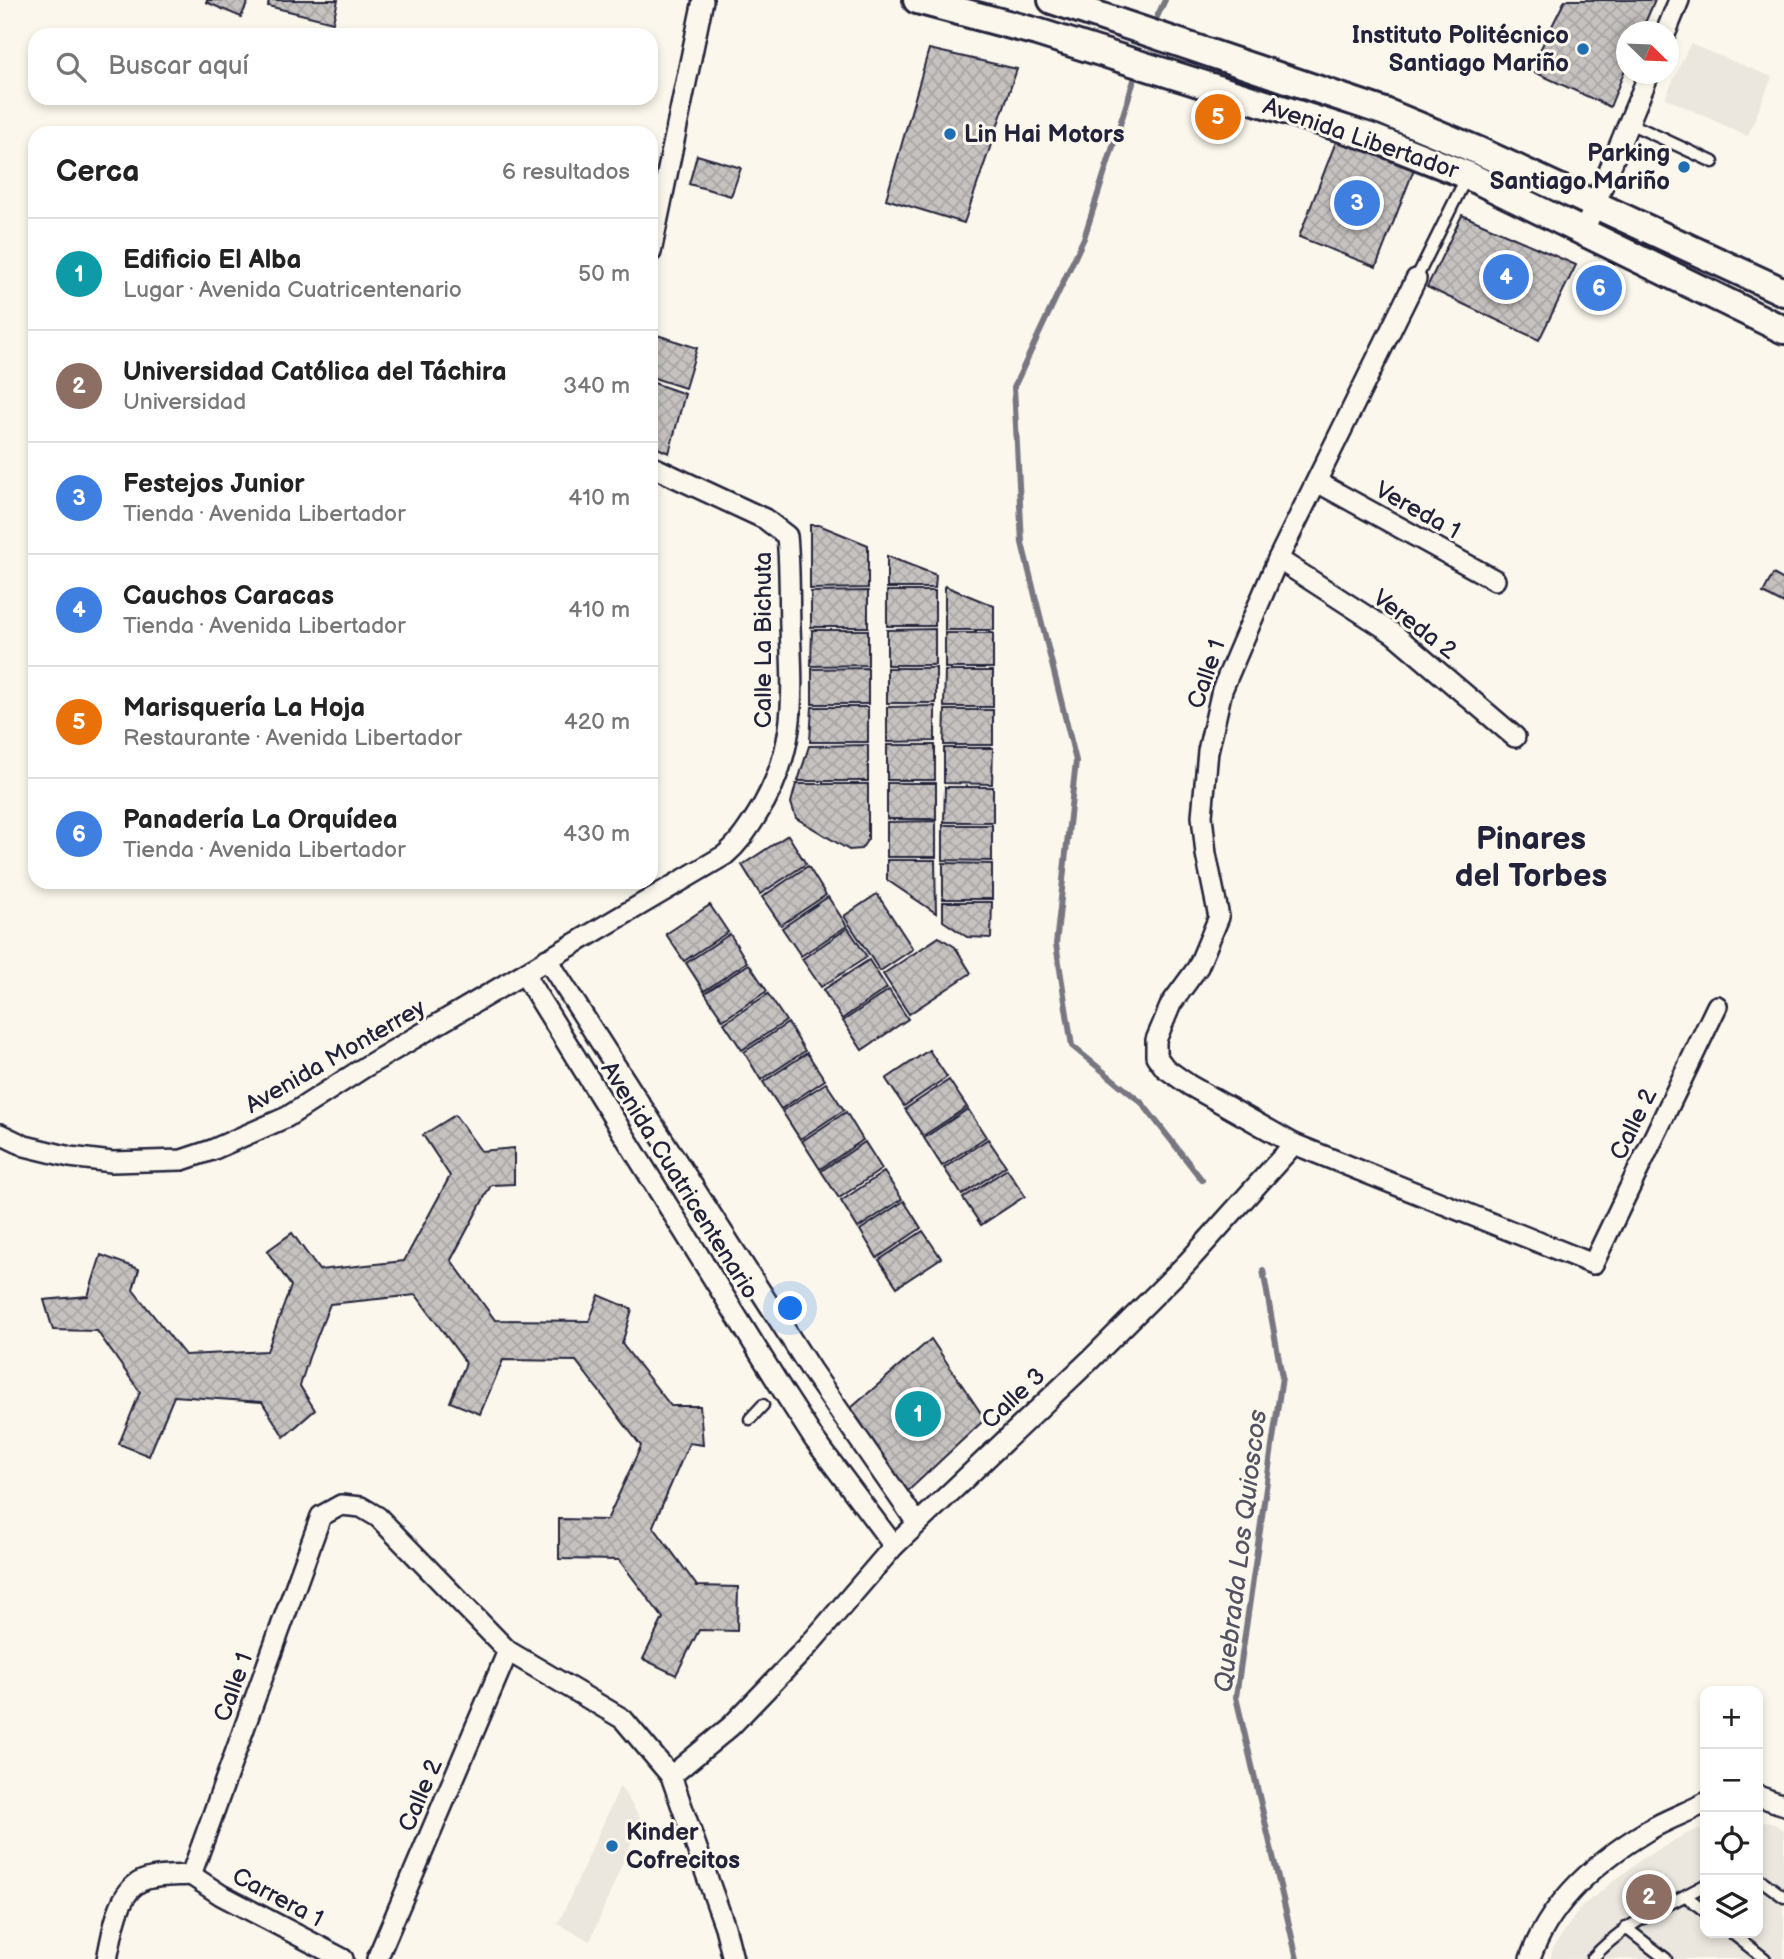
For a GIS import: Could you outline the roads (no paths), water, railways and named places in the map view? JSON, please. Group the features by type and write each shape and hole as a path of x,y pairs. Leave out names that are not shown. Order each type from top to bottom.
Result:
{"main road":[{"name":"Avenida Libertador","path":"917,0 1037,32 1373,138 1467,175 1784,330"},
{"name":"Avenida Libertador","path":"1052,0 1385,111 1479,151 1784,292"}],"street":[{"path":"658,218 703,0"},
{"path":"1670,21 1679,0"},
{"path":"1584,231 1645,84"},
{"name":"Calle 1","path":"1294,1144 1189,1085 1165,1068 1156,1056 1156,1040 1171,1004 1198,967 1219,917 1206,855 1202,816 1208,751 1222,690 1278,559 1416,279"},
{"name":"Calle La Bichuta","path":"524,974 725,855 739,843 765,804 776,780 789,737 792,691 787,536 765,519 658,469"},
{"name":"Vereda 1","path":"1317,482 1495,580"},
{"name":"Vereda 2","path":"1278,559 1394,634 1515,737"},
{"name":"Avenida Cuatricentenario","path":"547,959 811,1370 917,1523"},
{"name":"Avenida Cuatricentenario","path":"524,974 814,1439 894,1546"},
{"name":"Avenida Monterrey","path":"0,1134 25,1146 70,1157 144,1163 183,1160 222,1146 287,1116 524,974"},
{"name":"Calle 2","path":"1294,1144 1593,1264 1717,1006"},
{"name":"Calle 3","path":"671,1776 731,1726 799,1656 894,1546 1090,1360 1187,1263 1294,1144"},
{"name":"Calle 1","path":"191,1875 321,1516 341,1505 361,1507 378,1517 508,1651"},
{"path":"508,1651 623,1719 671,1776 725,1927 733,1959"},
{"name":"Calle 2","path":"377,1959 508,1651"},
{"path":"1763,1798 1784,1805"},
{"path":"1530,1959 1549,1917 1599,1865 1647,1831 1700,1805"},
{"path":"107,1959 117,1917 127,1892 144,1880 191,1875"},
{"name":"Carrera 1","path":"191,1875 221,1895 343,1959"}],"lane":[{"path":"1629,123 1713,162"},
{"name":"Calle 1","path":"1416,279 1467,175"},
{"path":"750,1419 763,1405"},
{"path":"1763,1882 1784,1897"},
{"path":"1592,1959 1605,1943 1626,1928 1700,1888"},
{"path":"1686,1896 1700,1908"},
{"path":"1626,1928 1666,1959"},
{"path":"1738,1938 1765,1959"}],"waterway":[{"name":"Quebrada Los Quioscos","path":"1156,19 1165,0"},
{"name":"Quebrada Los Quioscos","path":"1136,74 1084,238 1014,387 1022,543 1076,761 1056,944 1072,1046 1142,1103 1202,1180"},
{"name":"Quebrada Los Quioscos","path":"1263,1270 1282,1377 1236,1697 1297,1959"}],"place":[{"name":"Instituto Politécnico Santiago Mariño","path":"1583,49"},
{"name":"Marisquería La Hoja","path":"1218,117"},
{"name":"Lin Hai Motors","path":"950,134"},
{"name":"Parking Santiago Mariño","path":"1684,167"},
{"name":"Festejos Junior","path":"1357,203"},
{"name":"Cauchos Caracas","path":"1506,277"},
{"name":"Panadería La Orquídea","path":"1599,288"},
{"name":"Edificio El Alba","path":"918,1414"},
{"name":"Kinder Cofrecitos","path":"612,1846"},
{"name":"Universidad Católica del Táchira","path":"1649,1897"}],"district":[{"name":"Pinares del Torbes","path":"1531,856"}]}
